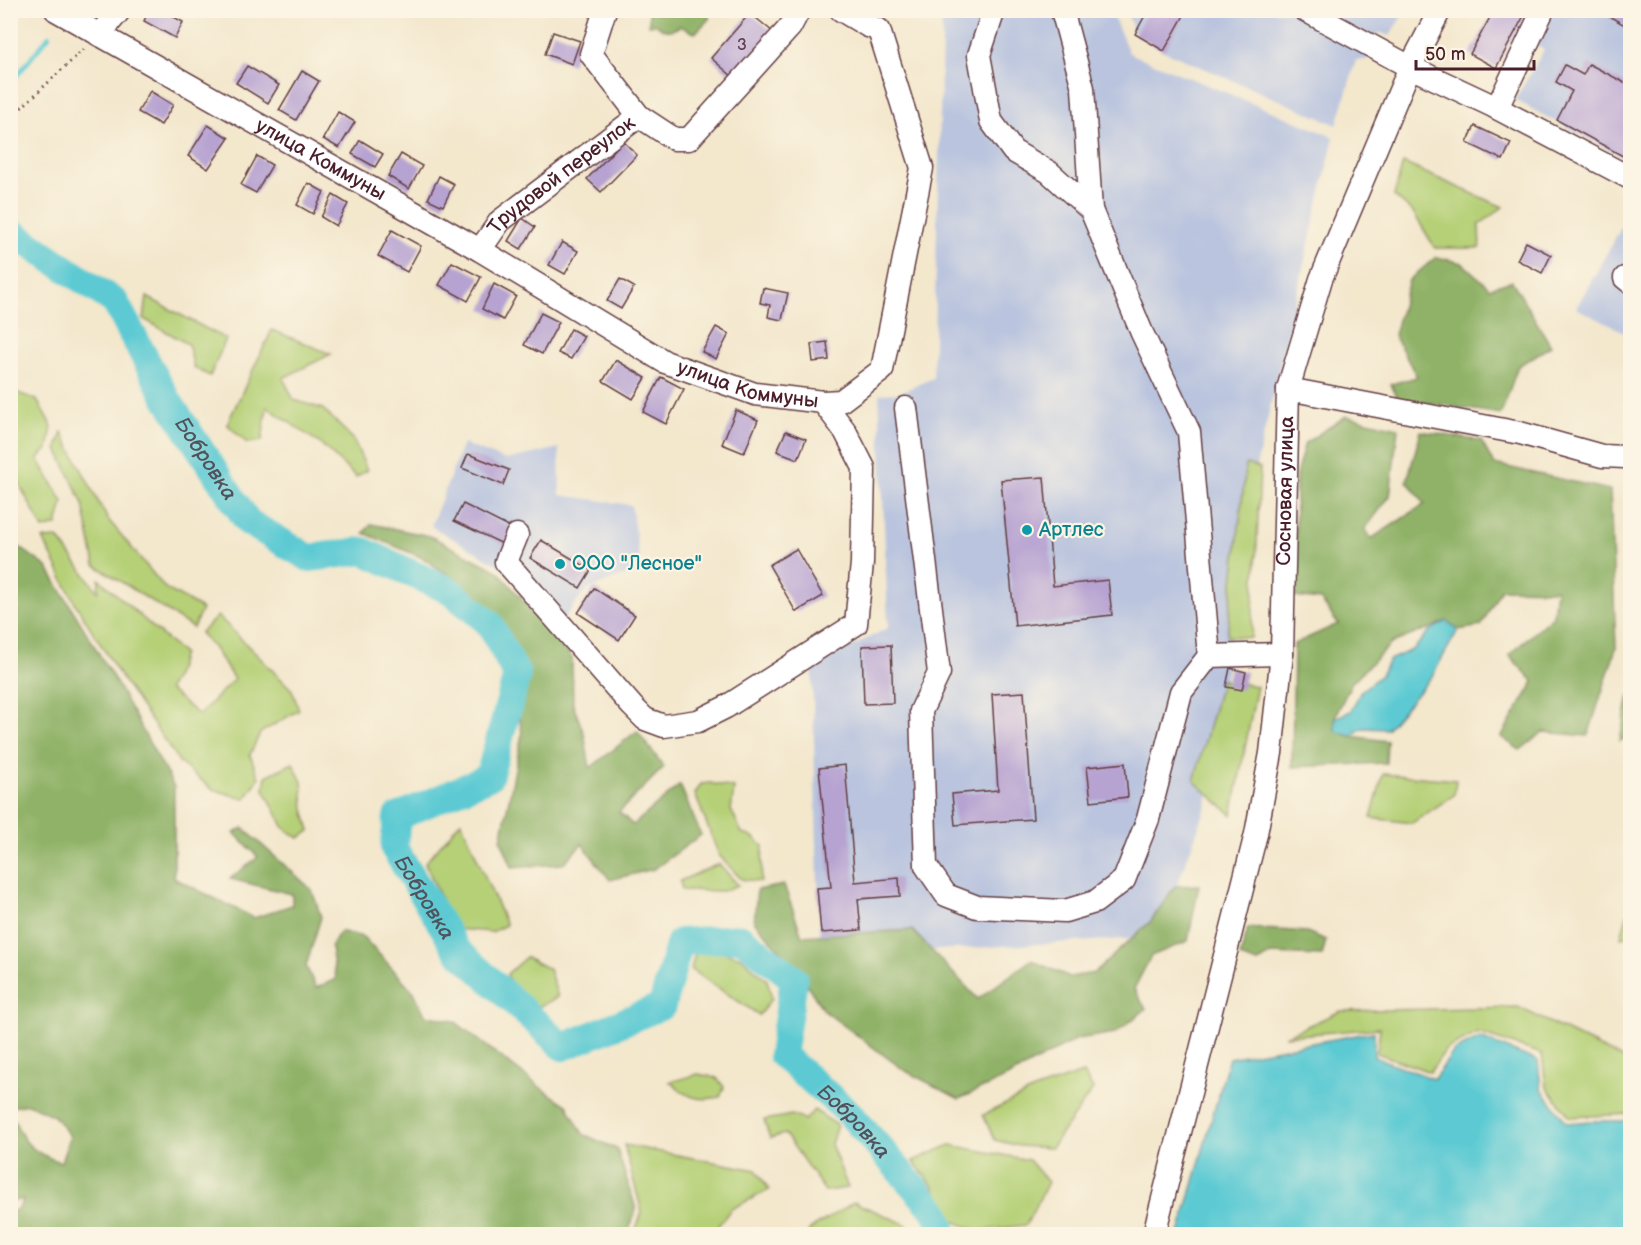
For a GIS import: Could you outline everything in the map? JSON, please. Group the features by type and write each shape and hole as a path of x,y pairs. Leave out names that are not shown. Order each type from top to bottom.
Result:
{"street":[{"name":"улица Коммуны","path":"56,10 480,250 665,362 755,394 823,402 845,431 864,468 862,563 856,624 726,707 698,722 664,726 645,719 632,706 506,562 517,535"},
{"path":"99,35 120,10"},
{"name":"Трудовой переулок","path":"480,250 500,221 639,116 591,54 605,10"},
{"path":"639,116 674,139 689,139 790,27 799,10"},
{"path":"823,402 841,401 882,370 922,168 879,30 841,10"},
{"path":"994,10 979,55 991,121 1013,151 1049,172 1091,210"},
{"path":"906,408 939,673 921,711 926,866 946,895 977,907 1065,911 1095,902 1124,879 1148,819 1181,692 1209,656 1189,432 1142,333 1091,210 1083,88 1062,10"},
{"path":"1305,10 1410,67 1497,108 1630,178"},
{"name":"Сосновая улица","path":"1154,1234 1256,834 1271,753 1282,654 1288,389 1322,279 1410,67 1440,10"},
{"path":"1497,108 1543,10"},
{"path":"1288,389 1520,433 1602,456 1625,457 1630,454"},
{"path":"1209,656 1282,654"}],"path":[{"path":"10,112 22,106 99,35"}],"shaded area":[{"name":"Артлес","path":"941,11 1111,11 1129,53 1334,137 1255,471 1207,805 1158,937 820,957 812,667 888,628 879,394 899,393 933,378"},
{"path":"1126,11 1405,11 1390,36 1378,32 1367,60 1356,60 1337,125 1164,51 1135,34"},
{"path":"1527,11 1630,11 1630,161 1515,100 1544,50 1515,34"},
{"path":"1630,212 1630,335 1576,308"},
{"name":"ООО \"Лесное\"","path":"463,444 506,460 559,448 560,495 631,505 641,569 586,590 556,629 500,566 431,526"}],"green space":[{"path":"672,10 709,10 709,19 695,33 680,26 668,30 656,24 649,25 647,11 669,13"},
{"path":"1403,163 1503,207 1479,225 1480,248 1435,248 1413,212 1394,196"},
{"path":"1436,257 1462,263 1490,288 1512,281 1551,346 1518,366 1501,414 1397,398 1391,384 1417,377 1394,335 1409,280"},
{"path":"147,297 226,339 210,376 194,368 188,344 144,319"},
{"path":"272,330 331,354 283,378 294,400 323,409 353,439 367,470 356,477 322,445 267,407 262,441 247,443 227,424"},
{"path":"10,390 37,400 52,427 48,448 38,459 63,502 57,525 43,529 11,468"},
{"path":"1346,416 1398,428 1390,496 1365,529 1371,539 1425,504 1407,481 1421,431 1481,441 1494,464 1610,490 1616,648 1588,736 1543,732 1520,750 1501,737 1534,682 1509,655 1553,616 1556,590 1501,589 1481,626 1458,630 1447,621 1392,643 1352,682 1335,717 1335,731 1351,736 1387,741 1386,763 1292,767 1294,644 1338,624 1321,600 1295,597 1296,475 1305,443"},
{"path":"62,432 107,518 165,588 202,609 193,628 95,565 83,504 57,449"},
{"path":"1246,464 1260,468 1251,638 1227,636"},
{"path":"371,524 430,536 498,571 572,658 573,705 584,733 590,768 637,731 664,767 619,812 633,825 680,785 701,835 654,869 610,880 582,844 563,864 512,867 501,840 522,734 518,708 530,674 500,625 467,588 423,558 364,533"},
{"path":"58,538 98,592 99,579 183,654 176,676 168,689 199,715 234,679 213,647 200,633 218,616 292,690 299,710 260,733 250,755 259,778 245,799 212,789 180,763 121,677 76,605 43,539"},
{"path":"11,541 47,567 113,677 174,787 174,878 254,918 292,905 292,894 230,879 258,857 234,833 243,828 312,890 321,917 306,966 316,988 336,979 331,947 340,931 363,937 414,992 425,1015 454,1021 545,1091 567,1105 583,1134 617,1149 636,1209 628,1234 11,1234 11,1213 19,1208 23,1199 11,1202 11,1113 28,1144 50,1158 61,1162 70,1136 54,1116 28,1104 11,1107"},
{"path":"1222,680 1257,686 1232,815 1194,781"},
{"path":"1629,695 1630,736 1620,741"},
{"path":"293,763 302,782 304,809 310,831 299,838 284,828 264,789 266,776"},
{"path":"1383,774 1456,780 1454,795 1412,823 1371,818"},
{"path":"710,783 734,788 731,810 742,833 754,838 763,846 761,882 741,879 719,855 695,794 701,784"},
{"path":"461,821 506,925 492,932 455,929 425,863"},
{"path":"719,864 738,885 723,891 682,890 680,881"},
{"path":"784,885 802,936 912,930 978,999 1031,960 1070,977 1094,973 1151,921 1175,886 1199,885 1188,941 1151,956 1134,989 1146,1009 1115,1033 1077,1039 1005,1078 959,1099 904,1070 823,1010 799,972 754,921 757,890"},
{"path":"1630,906 1630,935 1621,937"},
{"path":"1248,928 1307,932 1326,940 1322,956 1272,954 1257,963 1240,957"},
{"path":"714,949 741,957 767,980 772,998 759,1015 691,970 695,953"},
{"path":"526,957 549,969 558,997 534,1009 514,993 507,974"},
{"path":"1518,1007 1630,1062 1630,1114 1570,1117 1546,1086 1542,1054 1478,1033 1446,1049 1430,1072 1377,1053 1380,1028 1285,1036 1341,1011"},
{"path":"1083,1073 1093,1089 1051,1148 1019,1146 995,1140 983,1115 1036,1089"},
{"path":"698,1074 717,1078 724,1087 720,1097 705,1099 693,1097 670,1082"},
{"path":"814,1110 837,1125 831,1144 848,1188 825,1191 785,1134 770,1138 764,1120 792,1115 805,1120"},
{"path":"624,1145 756,1170 769,1190 731,1209 717,1227 717,1234 634,1234 642,1212"},
{"path":"950,1145 1029,1160 1048,1182 1026,1225 977,1231 946,1218 934,1187 913,1161"},
{"path":"854,1202 907,1225 905,1234 808,1234 809,1230"}],"water":[{"path":"1447,621 1458,630 1432,676 1387,729 1362,728 1351,736 1335,731 1335,718 1351,711 1361,691 1381,675 1389,660 1414,649 1429,631"},
{"path":"1374,1032 1374,1057 1434,1079 1454,1051 1480,1038 1538,1061 1541,1089 1567,1123 1630,1121 1630,1234 1179,1234 1229,1058"}],"building":[{"path":"149,10 161,10 183,22 175,38 144,21"},
{"path":"1148,10 1187,10 1164,51 1135,34"},
{"path":"1494,10 1527,10 1496,68 1470,54"},
{"path":"1606,10 1630,10 1630,28 1605,14"},
{"path":"750,13 773,32 733,77 711,58"},
{"path":"553,32 580,41 572,64 545,54"},
{"path":"1589,64 1627,84 1630,78 1630,160 1557,120 1572,91 1556,82 1565,65 1583,75"},
{"path":"247,66 279,85 268,103 236,83"},
{"path":"302,71 319,81 296,120 279,110"},
{"path":"150,91 173,105 161,125 138,112"},
{"path":"338,112 355,122 339,148 323,139"},
{"path":"208,125 229,138 208,169 188,156"},
{"path":"1475,126 1511,143 1503,160 1467,143"},
{"path":"360,140 383,154 375,167 352,154"},
{"path":"623,141 637,155 601,192 587,179"},
{"path":"401,154 422,166 409,189 388,176"},
{"path":"257,156 272,165 256,193 241,185"},
{"path":"439,176 454,184 443,206 428,199"},
{"path":"308,183 324,192 313,214 297,205"},
{"path":"333,195 348,204 336,226 321,217"},
{"path":"522,218 535,227 521,249 508,241"},
{"path":"392,230 421,246 407,272 378,256"},
{"path":"562,242 578,251 565,274 549,265"},
{"path":"1526,242 1551,255 1542,273 1517,260"},
{"path":"452,262 481,277 468,301 439,285"},
{"path":"620,279 634,287 621,309 607,301"},
{"path":"494,284 516,296 503,320 482,309"},
{"path":"763,288 788,293 782,320 768,317 770,305 760,303"},
{"path":"541,313 559,322 542,354 524,345"},
{"path":"716,327 729,334 716,359 702,352"},
{"path":"571,329 584,336 571,359 558,353"},
{"path":"827,342 829,360 813,362 811,344"},
{"path":"616,360 646,378 633,399 603,381"},
{"path":"661,377 684,389 666,424 643,412"},
{"path":"736,410 758,420 744,453 722,444"},
{"path":"786,431 806,439 798,459 777,451"},
{"path":"468,454 509,470 503,485 462,468"},
{"name":"Артлес","path":"1044,477 1053,586 1108,580 1112,615 1015,626 1001,480"},
{"path":"463,504 515,530 507,546 454,521"},
{"name":"ООО \"Лесное\"","path":"541,540 591,570 580,588 530,558"},
{"path":"796,549 823,596 796,612 769,565"},
{"path":"594,588 635,615 619,640 578,613"},
{"path":"891,645 893,703 864,704 862,646"},
{"path":"1230,668 1246,672 1242,690 1226,687"},
{"path":"1024,692 1033,819 955,825 952,794 998,790 992,694"},
{"path":"1125,763 1128,797 1091,801 1087,767"},
{"path":"845,765 855,882 899,878 900,896 858,899 861,930 821,933 817,888 831,887 819,768"}],"waterway":[{"path":"10,84 49,36"},
{"name":"Бобровка","path":"10,231 115,302 167,399 248,522 309,558 363,551 450,591 489,623 517,675 489,777 397,817 394,848 457,950 563,1047 662,1006 680,942 741,938 794,979 782,1055 849,1113 936,1212 944,1234"}],"place":[{"name":"Артлес","path":"1027,530"},
{"name":"ООО \"Лесное\"","path":"560,564"}]}
